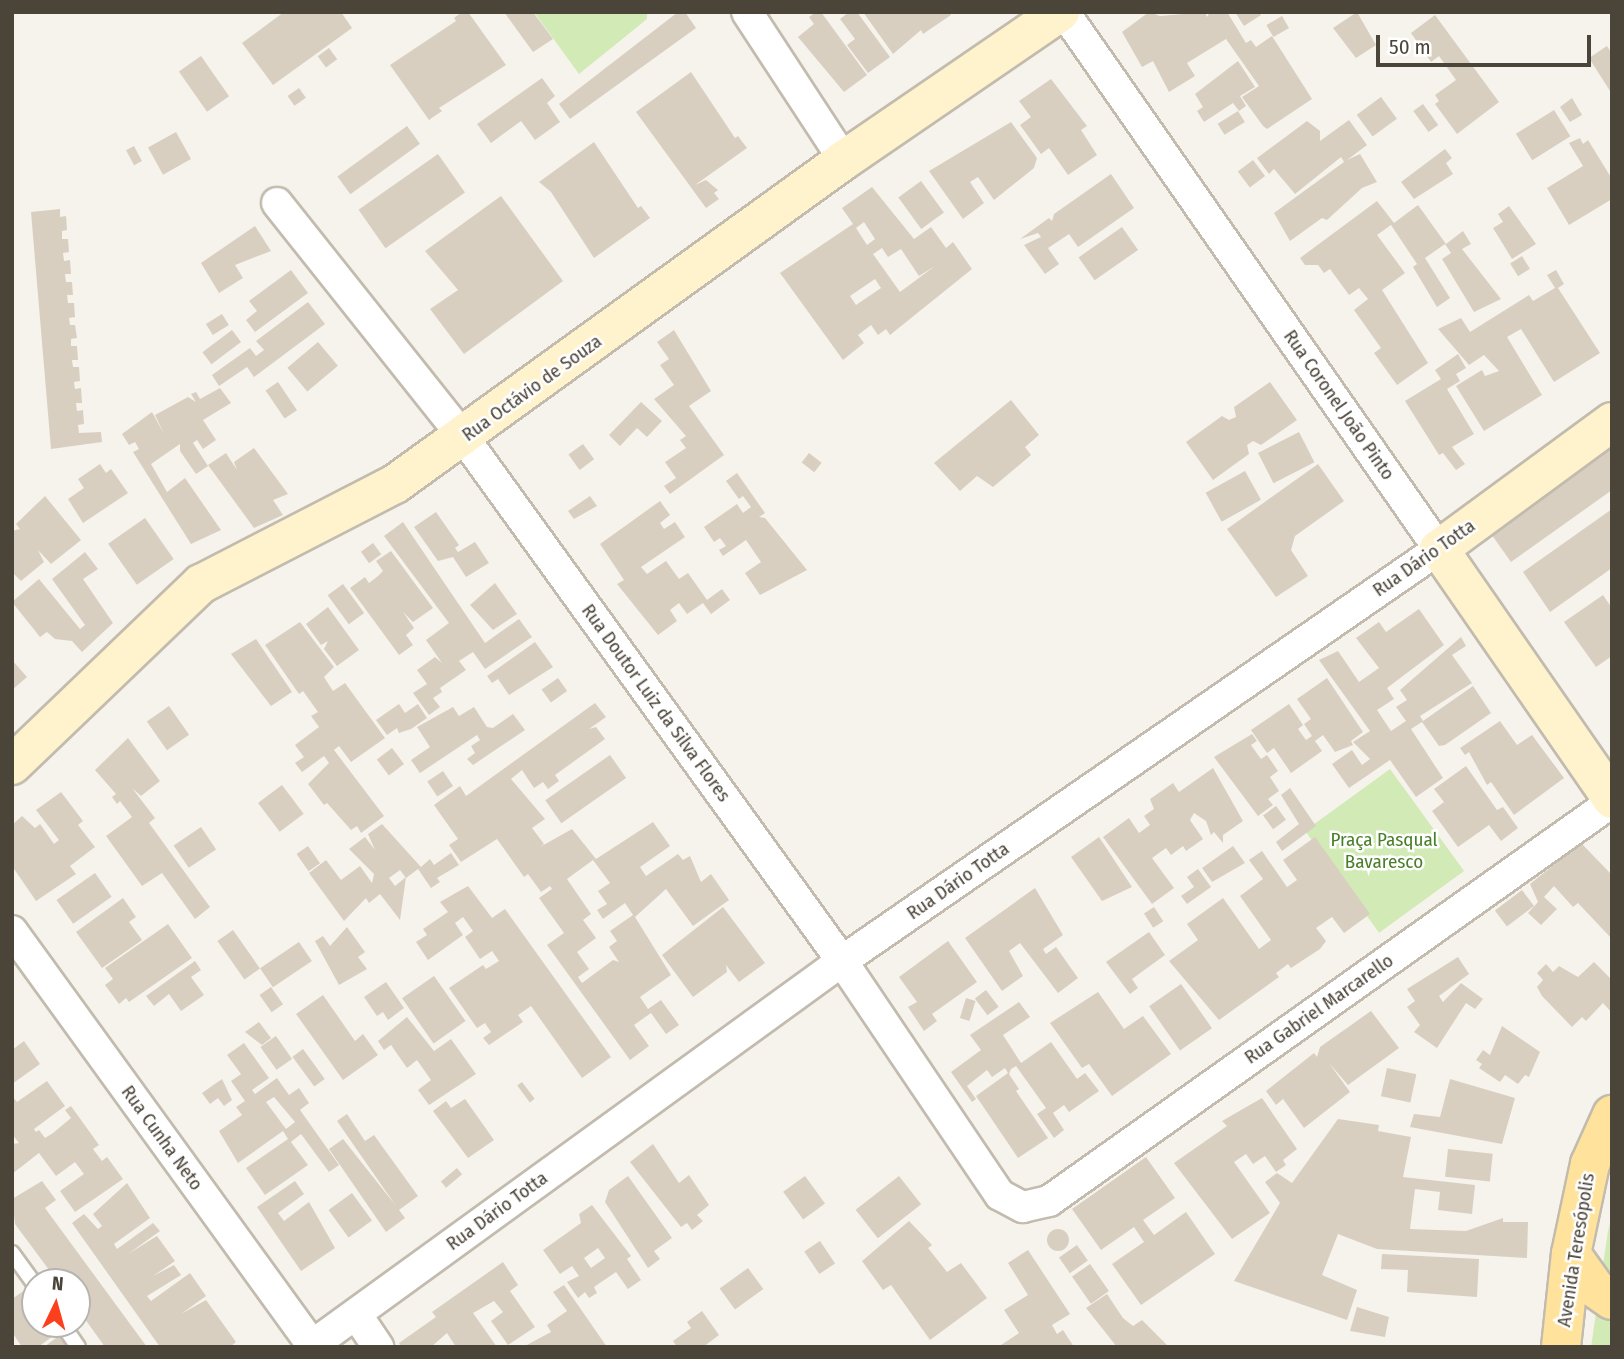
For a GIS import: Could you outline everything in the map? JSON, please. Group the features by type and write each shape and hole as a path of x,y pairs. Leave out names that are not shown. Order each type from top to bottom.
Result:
{"main road":[{"name":"Avenida Teresópolis","path":"1561,1347 1571,1254 1590,1164 1612,1115"},
{"path":"1571,1254 1596,1289 1612,1300"}],"street":[{"path":"747,12 844,160"},
{"name":"Rua Octávio de Souza","path":"13,764 201,584 395,484 464,438 844,160 1062,12"},
{"name":"Rua Coronel João Pinto","path":"1062,12 1439,548 1612,800"},
{"name":"Rua Doutor Luiz da Silva Flores","path":"277,203 464,438 842,961 1000,1195 1023,1207"},
{"name":"Rua Dário Totta","path":"311,1346 842,961 1439,548 1612,422"},
{"name":"Rua Gabriel Marcarello","path":"1023,1207 1049,1201 1612,800"},
{"name":"Rua Cunha Neto","path":"12,931 311,1346"},
{"path":"356,1314 378,1347"}],"lane":[{"path":"12,1253 23,1268"}],"green space":[{"path":"534,12 647,12 647,19 579,74"},
{"name":"Praça Pasqual Bavaresco","path":"1390,769 1464,871 1379,933 1305,831"},
{"path":"1612,1216 1612,1347 1591,1347 1608,1231"}],"building":[{"path":"284,12 341,12 352,28 273,85 242,43"},
{"path":"462,12 468,12 506,65 439,108 442,111 429,120 390,65 456,21 454,18"},
{"path":"504,12 533,12 553,39 533,52"},
{"path":"678,12 685,12 696,28 570,119 559,104"},
{"path":"821,12 867,75 844,92 798,37 814,24 809,17"},
{"path":"849,12 857,12 890,57 868,73 847,45 855,39 840,19"},
{"path":"863,12 949,12 951,15 923,34 921,30 893,54"},
{"path":"1149,12 1160,16 1205,12 1207,17 1210,12 1227,12 1246,43 1251,40 1256,47 1272,36 1312,99 1267,129 1242,97 1259,86 1226,39 1187,63 1195,76 1169,92 1153,61 1142,67 1122,32"},
{"path":"1235,12 1259,12 1261,15 1244,26"},
{"path":"1357,12 1376,45 1356,58 1333,28"},
{"path":"1435,15 1499,102 1457,134 1435,104 1439,101 1435,95 1456,80 1439,56 1431,62 1411,33"},
{"path":"1282,16 1289,28 1273,37 1266,25"},
{"path":"1607,46 1612,54 1610,91 1589,58"},
{"path":"329,48 337,59 326,68 318,56"},
{"path":"201,56 229,96 207,112 179,71"},
{"path":"1238,61 1255,87 1240,96 1246,106 1239,111 1233,103 1204,122 1197,111 1203,107 1195,94"},
{"path":"691,72 735,138 738,136 747,148 695,185 706,180 718,190 714,193 719,199 706,208 636,112"},
{"path":"542,78 555,96 547,103 560,122 535,140 521,121 491,143 477,124"},
{"path":"1051,79 1087,126 1081,130 1097,155 1068,175 1049,148 1041,154 1020,125 1031,117 1019,101"},
{"path":"299,88 306,98 294,106 288,96"},
{"path":"1381,97 1397,119 1373,136 1357,115"},
{"path":"1572,98 1582,115 1570,122 1560,107"},
{"path":"1423,104 1438,125 1429,132 1413,111"},
{"path":"1554,110 1570,136 1532,160 1516,134"},
{"path":"1238,111 1245,122 1225,135 1218,124"},
{"path":"1349,120 1367,145 1347,160 1360,154 1377,182 1362,188 1327,220 1322,218 1290,241 1274,213 1344,162 1341,157 1295,194 1274,169 1269,174 1257,158 1307,121 1320,131 1320,141"},
{"path":"1011,122 1037,158 1034,168 994,200 978,177 970,182 984,203 963,219 929,171"},
{"path":"407,126 420,144 350,194 337,177"},
{"path":"176,132 191,159 163,175 148,148"},
{"path":"1580,138 1583,144 1588,140 1612,179 1612,199 1569,225 1547,188 1583,166 1569,143"},
{"path":"594,142 638,208 641,206 650,218 594,258 551,192 539,182"},
{"path":"134,146 142,161 134,165 126,150"},
{"path":"1445,149 1452,158 1446,163 1453,174 1414,199 1401,182"},
{"path":"438,154 465,193 386,248 359,210"},
{"path":"1253,160 1265,176 1250,187 1238,171"},
{"path":"1111,174 1134,208 1078,247 1069,234 1048,248 1059,264 1045,274 1024,245 1041,237 1038,233 1020,239 1049,218 1052,221 1054,214"},
{"path":"921,181 944,213 921,229 898,197"},
{"path":"872,187 914,239 931,227 946,248 953,242 972,269 890,335 886,329 878,335 871,325 858,335 864,343 843,360 780,273 853,224 842,208","holes":["864,222 875,239 867,245 856,228","882,248 888,257 901,249 919,276 935,266 900,292 873,254","875,279 881,288 856,305 850,296"]},
{"path":"501,196 563,281 464,354 430,309 458,290 425,251"},
{"path":"1377,201 1394,223 1418,205 1446,244 1463,231 1471,244 1462,249 1501,299 1474,312 1442,259 1451,253 1445,244 1425,258 1450,298 1437,307 1413,267 1417,264 1391,225 1377,235 1405,273 1382,290 1428,363 1397,385 1374,353 1381,348 1354,310 1368,299 1359,288 1349,295 1330,269 1324,273 1318,265 1305,265 1300,258"},
{"path":"1509,206 1536,244 1512,259 1493,228 1503,222 1498,214"},
{"path":"60,209 60,217 66,216 67,230 62,231 62,239 68,239 69,252 63,253 64,261 70,260 71,274 65,274 66,282 72,282 73,295 67,295 68,303 74,303 75,317 69,318 70,325 75,325 77,338 71,339 71,346 77,346 78,360 72,360 73,367 79,367 80,381 74,382 75,389 81,388 82,403 76,403 77,411 83,410 84,424 78,425 79,433 101,432 102,442 51,449 31,212"},
{"path":"255,226 271,251 235,265 243,278 219,293 201,263"},
{"path":"1122,227 1138,250 1095,280 1079,257"},
{"path":"1522,256 1530,269 1518,276 1510,263"},
{"path":"291,270 308,293 255,332 246,320 257,311 249,301"},
{"path":"1556,270 1564,284 1558,288 1600,353 1554,382 1521,329 1507,337 1542,395 1484,431 1456,386 1482,370 1485,376 1499,371 1484,355 1469,365 1438,329 1461,318 1470,332 1529,295 1533,301 1555,288 1547,275"},
{"path":"308,302 325,324 254,377 247,367 219,386 212,375 250,348 256,356 264,350 256,341"},
{"path":"222,314 229,325 213,335 206,324"},
{"path":"232,330 241,342 211,364 202,352"},
{"path":"674,330 711,391 689,406 724,455 670,494 664,486 676,478 665,462 686,448 680,440 686,436 654,399 674,385 660,365 669,359 657,342"},
{"path":"318,342 338,366 307,391 287,368"},
{"path":"1458,354 1466,368 1456,374 1460,381 1447,389 1474,434 1452,447 1465,464 1456,470 1443,453 1439,455 1405,401 1441,379 1435,370"},
{"path":"278,382 297,410 285,419 266,390"},
{"path":"1270,382 1297,420 1261,445 1253,441 1247,445 1249,454 1213,480 1186,442 1222,416 1229,420 1236,417 1234,407"},
{"path":"220,388 231,403 203,420 216,440 203,449 197,440 193,443 208,466 196,474 180,451 180,444 151,464 167,492 185,478 221,530 191,544 133,452 139,449 135,442 129,445 122,434 152,412 164,434 155,415 188,397 196,402 191,394 196,392 200,399"},
{"path":"1011,400 1039,435 1025,447 1031,455 993,487 977,476 960,491 934,463"},
{"path":"641,402 662,421 647,437 637,428 620,446 609,435"},
{"path":"1299,432 1314,462 1273,483 1258,453"},
{"path":"583,444 594,459 580,470 568,455"},
{"path":"1612,444 1612,490 1511,562 1489,531"},
{"path":"254,448 288,494 273,500 283,515 254,528 208,465 226,453 237,470 234,462"},
{"path":"809,453 822,463 814,472 802,462"},
{"path":"100,464 106,473 111,469 128,493 83,523 68,499 84,488 78,479"},
{"path":"1318,464 1344,501 1295,536 1291,550 1308,576 1276,597 1227,529"},
{"path":"1245,471 1261,500 1222,522 1206,493"},
{"path":"737,473 765,513 759,517 765,518 807,570 760,595 745,573 761,562 746,540 723,556 719,550 726,546 720,538 714,542 704,527 737,504 743,513 751,507 743,496 739,499 726,481"},
{"path":"45,496 81,540 51,564 38,550 44,562 21,581 12,572 12,531 20,529 16,524"},
{"path":"590,496 597,506 574,519 568,511"},
{"path":"660,501 670,515 660,523 664,529 675,522 685,537 641,567 647,574 666,561 679,579 688,573 707,600 722,589 730,600 711,614 703,603 687,614 679,603 670,610 677,621 658,635 617,584 624,580 600,544"},
{"path":"1612,509 1612,568 1550,612 1523,572"},
{"path":"436,512 459,545 455,548 458,552 475,542 489,563 466,577 453,557 438,561 414,527"},
{"path":"145,518 174,559 137,585 108,544"},
{"path":"403,522 485,643 519,619 532,637 485,669 473,652 459,661 466,670 440,688 442,692 433,698 440,707 429,715 413,693 427,684 417,670 435,657 442,663 426,640 449,623 384,536"},
{"path":"373,543 381,554 369,563 361,552"},
{"path":"391,551 433,608 413,622 403,612 414,628 406,635 413,645 399,655 350,588 365,577 369,583 378,576 383,571 376,561"},
{"path":"85,552 98,569 83,579 113,623 82,652 72,641 55,639 47,632 40,637 12,602 39,579 80,629 85,625 52,579"},
{"path":"495,583 517,614 493,630 470,605"},
{"path":"343,584 364,613 349,624 328,595"},
{"path":"1603,595 1612,608 1612,656 1596,667 1564,622"},
{"path":"328,607 359,650 337,666 324,649 328,641 321,645 306,624"},
{"path":"1419,609 1444,645 1387,688 1394,699 1377,710 1391,731 1406,721 1396,707 1407,700 1400,690 1461,637 1466,646 1452,655 1472,683 1420,716 1423,721 1473,686 1491,713 1445,745 1439,746 1422,722 1411,729 1443,778 1416,797 1390,760 1349,788 1332,764 1352,750 1362,765 1370,759 1353,742 1370,731 1319,660 1338,651 1359,682 1379,668 1356,638 1379,622 1386,632"},
{"path":"300,622 334,667 324,677 333,691 345,683 385,738 351,762 339,746 334,750 384,816 361,833 357,826 351,830 327,803 324,805 308,784 329,763 324,756 302,772 295,763 304,757 295,745 319,727 311,716 318,712 303,691 299,694 265,645"},
{"path":"256,639 292,692 271,706 231,654"},
{"path":"535,642 553,667 509,695 498,679 492,683 487,676"},
{"path":"12,660 27,677 12,690"},
{"path":"558,678 567,691 551,703 542,689"},
{"path":"1327,678 1363,732 1351,741 1353,745 1335,752 1323,735 1315,741 1322,751 1291,773 1274,748 1267,753 1251,730 1289,704 1303,725 1298,729 1306,740 1312,736 1304,724 1311,719 1297,699"},
{"path":"595,703 606,717 589,729 596,727 605,739 555,775 559,781 548,789 543,782 534,788 522,770 511,779 545,819 532,828 544,844 540,847 572,829 596,859 653,822 670,846 640,867 646,876 678,854 683,860 690,856 701,882 711,874 729,900 693,926 666,889 635,917 671,975 640,997 648,1009 661,1000 679,1025 666,1034 651,1013 634,1025 649,1046 630,1060 547,945 564,933 539,898 552,889 550,886 541,892 528,874 524,877 497,839 461,862 449,845 458,839 434,805 460,786 466,796","holes":["593,860 610,883 598,891 607,904 597,910 603,919 625,903 633,915 610,931 617,941 609,947 619,962 613,960 582,983 578,977 589,969 577,952 596,938 583,920 591,914 567,879"]},
{"path":"399,704 405,713 418,704 427,718 411,729 399,733 397,728 387,735 376,720"},
{"path":"169,706 189,735 167,750 147,721"},
{"path":"453,707 459,716 474,707 487,727 493,728 513,714 525,730 473,765 467,759 475,753 471,746 480,740 477,735 420,773 411,760 430,747 417,727"},
{"path":"1500,721 1517,745 1532,735 1564,778 1514,815 1491,782 1487,785 1469,752 1465,755 1460,748"},
{"path":"1252,734 1257,741 1251,745 1261,759 1267,755 1278,771 1270,777 1279,791 1268,799 1273,805 1258,816 1214,757"},
{"path":"128,738 160,781 141,796 132,788 155,818 149,823 210,907 195,919 162,873 142,886 106,836 132,817 120,801 117,804 112,797 116,794 95,770"},
{"path":"392,748 404,764 389,775 377,759"},
{"path":"610,755 626,778 561,823 545,800"},
{"path":"1466,766 1497,810 1503,807 1518,828 1501,841 1489,825 1458,847 1432,811 1444,802 1434,789"},
{"path":"1213,768 1243,821 1223,835 1223,843 1214,832 1211,835 1206,821 1194,813 1190,820 1203,839 1186,851 1183,846 1171,855 1166,848 1152,858 1174,888 1152,904 1103,837 1129,818 1139,833 1150,825 1144,816 1154,809 1150,799 1173,783 1179,792"},
{"path":"443,771 453,786 437,797 427,782"},
{"path":"282,785 304,814 280,832 258,803"},
{"path":"1290,788 1316,826 1282,851 1276,842 1299,824 1281,795"},
{"path":"61,792 83,821 78,825 95,847 70,866 76,874 36,901 12,866 12,825 22,816 35,828 40,824 54,844 59,840 36,810"},
{"path":"1276,806 1286,820 1273,829 1263,815"},
{"path":"382,824 421,867 430,859 434,865 451,853 459,865 437,878 440,882 431,888 418,869 406,878 400,920 380,894 369,903 366,898 344,921 309,873 326,860 341,880 360,866 372,883 374,874 349,849 365,837 375,850 368,834","holes":["400,870 406,877 395,886 389,878"]},
{"path":"201,827 216,849 189,868 174,845"},
{"path":"1099,837 1132,887 1102,901 1071,857"},
{"path":"1315,837 1370,914 1344,933 1332,917 1316,928 1326,941 1320,949 1291,968 1288,964 1276,973 1279,977 1219,1020 1169,961 1198,940 1187,924 1223,898 1259,949 1271,940 1240,896 1263,879 1249,860 1262,851 1287,887 1297,880 1283,860"},
{"path":"1581,843 1612,875 1612,939 1578,903 1573,907 1554,886 1544,897 1557,909 1541,925 1528,913 1538,902 1530,884"},
{"path":"308,846 320,863 309,871 297,854"},
{"path":"1233,846 1245,863 1212,882 1202,868"},
{"path":"1198,869 1211,887 1187,904 1181,896 1194,887 1187,877"},
{"path":"95,873 112,897 73,924 56,900"},
{"path":"468,886 492,918 505,909 611,1057 582,1078 531,1006 518,1015 523,1022 489,1045 483,1038 491,1032 485,1023 477,1028 449,988 483,965 486,969 499,961 492,951 480,959 465,937 473,931 463,917 455,923 463,935 428,960 416,942 427,935 423,929 448,912 440,902"},
{"path":"1035,888 1063,935 1043,949 1046,954 1056,947 1078,978 1058,993 1020,943 1009,951 1023,976 1002,991 965,938"},
{"path":"1522,890 1534,906 1507,926 1495,910"},
{"path":"123,898 136,917 129,922 142,940 102,968 76,932"},
{"path":"723,907 765,963 739,982 726,965 727,972 693,997 662,955"},
{"path":"1154,907 1163,921 1153,928 1144,914"},
{"path":"168,924 192,958 129,1002 126,998 119,1004 105,985 113,979 105,968"},
{"path":"347,927 365,952 358,957 367,969 339,985 315,941 323,936 330,946"},
{"path":"233,930 260,969 244,979 217,941"},
{"path":"1149,932 1165,955 1132,979 1138,988 1130,994 1106,962"},
{"path":"948,941 977,982 932,1014 937,1021 924,1031 908,1007 917,1002 899,977"},
{"path":"299,942 312,961 273,987 260,968"},
{"path":"1458,957 1469,974 1439,996 1443,1002 1461,983 1483,999 1475,1009 1466,1003 1437,1048 1414,1032 1420,1025 1407,1007 1415,1001 1407,989"},
{"path":"195,961 201,970 191,977 204,995 181,1011 169,994 154,1006 146,996"},
{"path":"1594,962 1612,980 1612,1013 1603,1003 1586,1021 1582,1017 1572,1027 1542,996 1537,987 1543,980 1537,973 1546,964 1553,972 1559,966 1578,977"},
{"path":"434,976 466,1021 434,1043 402,998"},
{"path":"386,982 404,1008 388,1020 383,1012 377,1016 364,997"},
{"path":"1181,984 1212,1028 1180,1051 1149,1006"},
{"path":"271,987 283,1004 272,1012 260,995"},
{"path":"986,990 999,1007 987,1015 975,998"},
{"path":"1098,992 1124,1029 1143,1016 1171,1054 1112,1096 1089,1064 1082,1068 1050,1023"},
{"path":"323,995 355,1041 363,1034 378,1055 343,1080 296,1014"},
{"path":"966,998 976,1001 969,1021 960,1018"},
{"path":"1019,1002 1030,1017 1003,1035 1021,1063 1051,1042 1077,1079 1085,1073 1099,1091 1069,1112 1064,1105 1053,1113 1064,1130 1054,1138 1037,1114 1046,1108 1016,1066 1011,1069 1009,1074 1019,1089 1016,1091 1048,1138 1018,1158 976,1096 1008,1073 1005,1068 992,1077 987,1070 967,1086 976,1099 972,1102 951,1072 981,1050 970,1035"},
{"path":"1371,1011 1399,1048 1348,1085 1329,1063 1350,1092 1304,1128 1283,1099 1276,1105 1266,1091 1314,1053 1317,1057 1320,1047"},
{"path":"407,1017 434,1051 451,1039 476,1074 429,1105 418,1090 431,1080 417,1060 407,1068 391,1045 384,1050 378,1041"},
{"path":"259,1022 271,1038 262,1045 245,1032"},
{"path":"1502,1026 1540,1052 1529,1077 1525,1075 1518,1084 1505,1075 1500,1082 1479,1068 1482,1064 1476,1060 1483,1050 1490,1055"},
{"path":"276,1036 292,1059 276,1070 260,1047"},
{"path":"24,1041 40,1064 12,1084 12,1050"},
{"path":"244,1043 269,1078 252,1090 255,1094 277,1078 289,1095 299,1088 309,1103 300,1110 339,1165 329,1172 301,1134 291,1142 308,1165 265,1195 246,1168 288,1139 283,1131 238,1163 219,1131 242,1115 236,1107 245,1101 231,1081 241,1074 227,1055","holes":["274,1097 295,1122 286,1129 266,1102"]},
{"path":"303,1049 325,1079 314,1087 292,1057"},
{"path":"1387,1068 1416,1074 1410,1103 1381,1096"},
{"path":"222,1079 232,1100 224,1106 218,1098 210,1104 202,1093"},
{"path":"1450,1079 1515,1098 1502,1144 1410,1127 1414,1114 1440,1117"},
{"path":"47,1081 65,1106 34,1129 36,1132 39,1130 45,1138 53,1133 71,1118 65,1110 71,1106 99,1145 93,1149 102,1161 107,1157 123,1179 75,1212 60,1191 84,1174 75,1162 56,1176 39,1153 12,1174 12,1144 19,1143 12,1134 12,1096 17,1102"},
{"path":"522,1082 535,1099 530,1102 517,1086"},
{"path":"1262,1098 1297,1149 1283,1160 1286,1165 1276,1172 1265,1156 1253,1164 1246,1154 1234,1162 1270,1213 1232,1239 1174,1163 1227,1126 1222,1121"},
{"path":"465,1099 494,1140 468,1158 433,1111 446,1101 451,1108"},
{"path":"347,1114 365,1141 374,1135 418,1196 399,1210 405,1218 386,1232 329,1149 343,1139 396,1206 337,1121"},
{"path":"1338,1119 1379,1125 1378,1131 1411,1137 1403,1177 1475,1185 1472,1214 1438,1210 1440,1192 1415,1189 1410,1229 1466,1231 1503,1218 1503,1222 1528,1222 1527,1258 1377,1249 1338,1234 1322,1275 1357,1290 1347,1320 1234,1281 1280,1203 1265,1182 1277,1173 1292,1183"},
{"path":"653,1144 679,1183 689,1175 709,1205 697,1215 703,1221 692,1230 687,1223 681,1227 630,1162"},
{"path":"1448,1149 1493,1154 1490,1182 1445,1177"},
{"path":"1146,1157 1175,1198 1143,1220 1154,1235 1186,1212 1215,1254 1141,1305 1112,1264 1144,1242 1134,1227 1101,1250 1072,1209"},
{"path":"457,1168 462,1174 446,1188 441,1181"},
{"path":"628,1176 672,1238 654,1251 660,1259 648,1268 605,1202 609,1190"},
{"path":"805,1176 825,1204 803,1219 783,1192"},
{"path":"899,1176 921,1204 878,1238 856,1210"},
{"path":"42,1181 56,1200 45,1208 89,1268 48,1268 15,1224 12,1199"},
{"path":"295,1181 304,1194 278,1213 284,1221 309,1202 335,1248 301,1271 257,1207"},
{"path":"127,1183 150,1218 114,1244 117,1249 153,1223 160,1231 128,1254 157,1236 175,1261 153,1276 174,1265 181,1275 147,1296 151,1301 190,1273 206,1296 181,1314 206,1300 236,1342 230,1347 160,1347 72,1223 84,1214 98,1229 102,1226 93,1214"},
{"path":"352,1193 372,1221 349,1238 329,1210"},
{"path":"592,1205 631,1256 627,1259 641,1280 628,1289 616,1272 594,1287 597,1293 589,1298 585,1292 578,1298 567,1282 579,1276 572,1266 560,1274 543,1250 581,1223 579,1214","holes":["598,1248 605,1258 591,1268 584,1258"]},
{"path":"909,1221 932,1245 928,1248 947,1272 961,1263 987,1298 930,1340 891,1285 883,1290 862,1261"},
{"path":"1058,1229 1066,1232 1069,1240 1066,1248 1058,1251 1050,1248 1047,1240 1050,1232"},
{"path":"820,1241 835,1263 819,1274 804,1252"},
{"path":"1077,1245 1088,1261 1070,1273 1059,1258"},
{"path":"1028,1250 1070,1314 1052,1325 1057,1334 1063,1330 1074,1347 998,1347 1019,1333 1004,1310 1028,1295 1008,1263"},
{"path":"1382,1254 1479,1259 1477,1297 1407,1292 1408,1270 1381,1269"},
{"path":"503,1262 518,1285 510,1291 535,1327 508,1345 491,1321 503,1312 494,1301 473,1313 497,1347 456,1347 447,1333 431,1347 401,1347 399,1343 436,1317 432,1312"},
{"path":"1090,1264 1109,1291 1091,1304 1072,1277"},
{"path":"748,1268 763,1289 735,1310 720,1289"},
{"path":"91,1271 147,1347 105,1347 91,1328"},
{"path":"564,1285 607,1347 523,1347 551,1332 547,1325 567,1311 553,1292"},
{"path":"21,1293 21,1338 50,1338 38,1347 22,1347 12,1332 12,1299"},
{"path":"1107,1294 1123,1318 1133,1326 1142,1320 1168,1346 1117,1347 1086,1308"},
{"path":"1357,1307 1389,1317 1385,1337 1350,1331"},
{"path":"702,1311 719,1335 703,1347 677,1347 673,1341 691,1328 687,1322"},
{"path":"56,1338 68,1338 74,1347 44,1347"}]}
